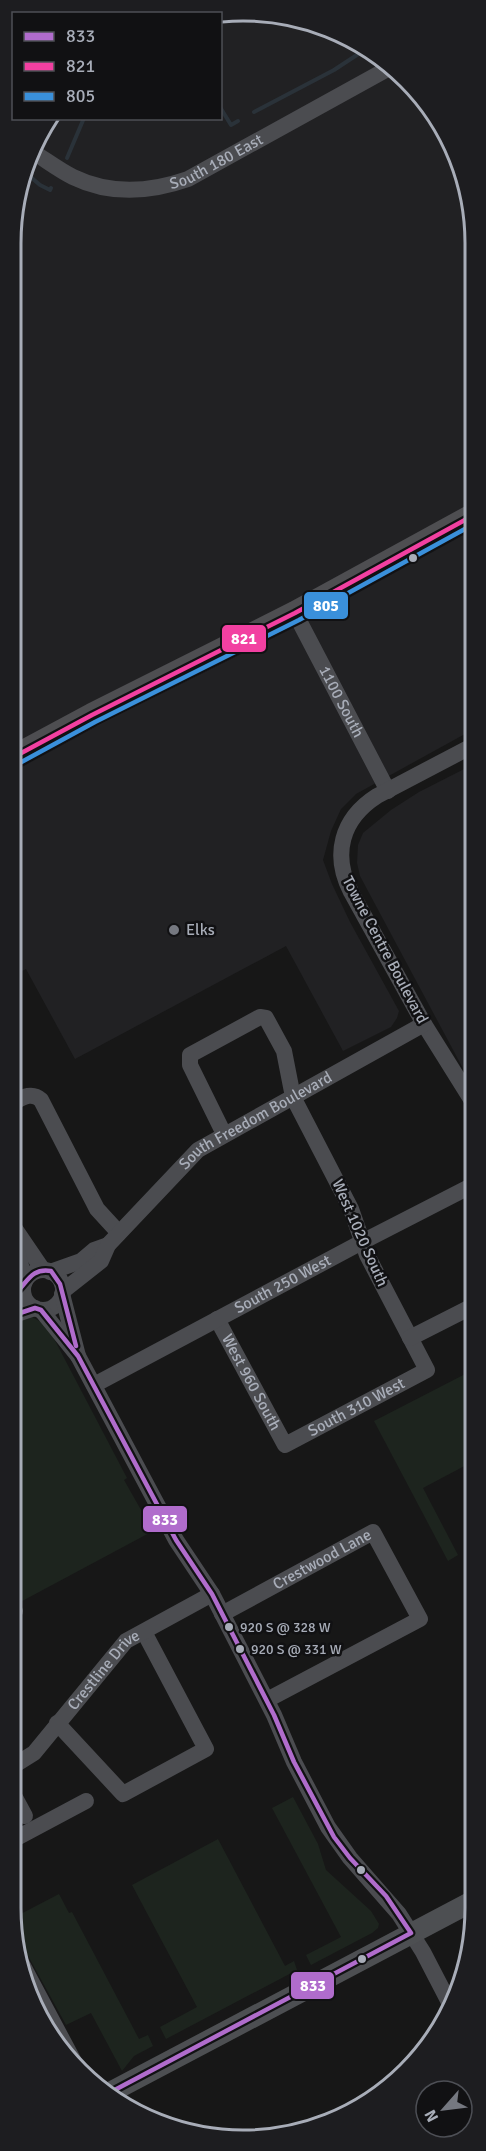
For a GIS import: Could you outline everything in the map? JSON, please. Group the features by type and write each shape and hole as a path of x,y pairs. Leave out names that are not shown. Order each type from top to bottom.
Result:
{"highway":[{"path":"21,753 296,613 465,520"}],"main road":[{"path":"116,2090 465,1904"}],"street":[{"name":"South 180 East","path":"39,156 75,178 94,185 133,190 171,185 188,179 383,71"},
{"name":"1100 South","path":"296,613 388,790"},
{"name":"Towne Centre Boulevard","path":"465,750 369,801 353,818 342,843 341,865 351,892 424,1024 465,1090"},
{"name":"West 1020 South","path":"224,1134 188,1059 190,1055 260,1017 266,1018 284,1051 293,1097 351,1209 362,1242 427,1370"},
{"name":"South Freedom Boulevard","path":"62,1292 101,1261 113,1239 198,1150 424,1024"},
{"path":"21,1098 33,1095 41,1100 113,1239"},
{"name":"South 250 West","path":"94,1385 465,1190"},
{"path":"21,1237 46,1271 57,1276 61,1283 78,1356"},
{"name":"South Freedom Boulevard","path":"46,1271 81,1261 113,1239"},
{"path":"21,1287 35,1272 46,1271"},
{"path":"21,1290 26,1300 38,1309 78,1356 176,1540 212,1594 279,1725 294,1762 334,1837 350,1858 386,1896 411,1933 446,1997"},
{"path":"21,1313 52,1307 57,1304 62,1292"},
{"path":"410,1338 465,1310"},
{"name":"West 960 South","path":"217,1319 285,1445"},
{"name":"South 310 West","path":"285,1445 427,1370"},
{"name":"Crestwood Lane","path":"222,1614 373,1532 420,1619 267,1701"},
{"name":"Crestline Drive","path":"21,1760 34,1753 126,1641 212,1594"},
{"path":"57,1723 123,1794 206,1749 144,1632"},
{"path":"21,1835 87,1801"},
{"path":"21,1809 25,1816"},
{"path":"41,2000 55,2026"}],"shaded area":[{"path":"258,21 286,25 314,33 366,58 400,86 419,108 448,158 461,200 465,228 465,734 356,794 341,809 331,831 323,860 350,922 399,1011 397,1018 391,1027 343,1051 286,946 75,1059 26,969 21,972 21,228 25,200 33,172 58,120 222,120 222,22"},
{"path":"465,769 465,1072 360,876 357,863 358,845 363,833 391,810 419,792"},
{"path":"32,1317 43,1323 51,1333 127,1478 124,1480 153,1531 21,1602 21,1320"},
{"path":"465,1374 465,1466 423,1488 458,1555 448,1561 374,1421"},
{"path":"293,1797 318,1844 326,1870 371,1911 379,1924 372,1933 311,1965 306,1955 341,1937 272,1808"},
{"path":"218,1839 285,1966 294,1961 297,1970 166,2039 160,2027 197,2007 132,1885"},
{"path":"59,1894 69,1913 72,1912 139,2039 148,2035 153,2046 134,2056 122,2071 91,2013 66,2025 25,1950 21,1914"}],"waterway":[{"path":"254,112 334,70 359,54"},
{"path":"222,110 231,125 238,121"},
{"path":"67,158 83,120"},
{"path":"31,178 40,185 50,190 51,188"}],"transit line":[{"name":"821","path":"21,753 295,613 465,520"},
{"name":"805","path":"21,762 95,722 299,620 465,529"},
{"name":"833","path":"21,1287 38,1272 51,1271 60,1284 76,1346"},
{"name":"833","path":"21,1313 35,1308 41,1310 78,1356 176,1540 212,1594 274,1715 294,1762 334,1837 350,1858 386,1896 411,1933 115,2090"}],"place":[{"name":"Elks","path":"174,930"},
{"name":"920 S @ 328 W","path":"229,1627"},
{"name":"920 S @ 331 W","path":"240,1649"}]}
